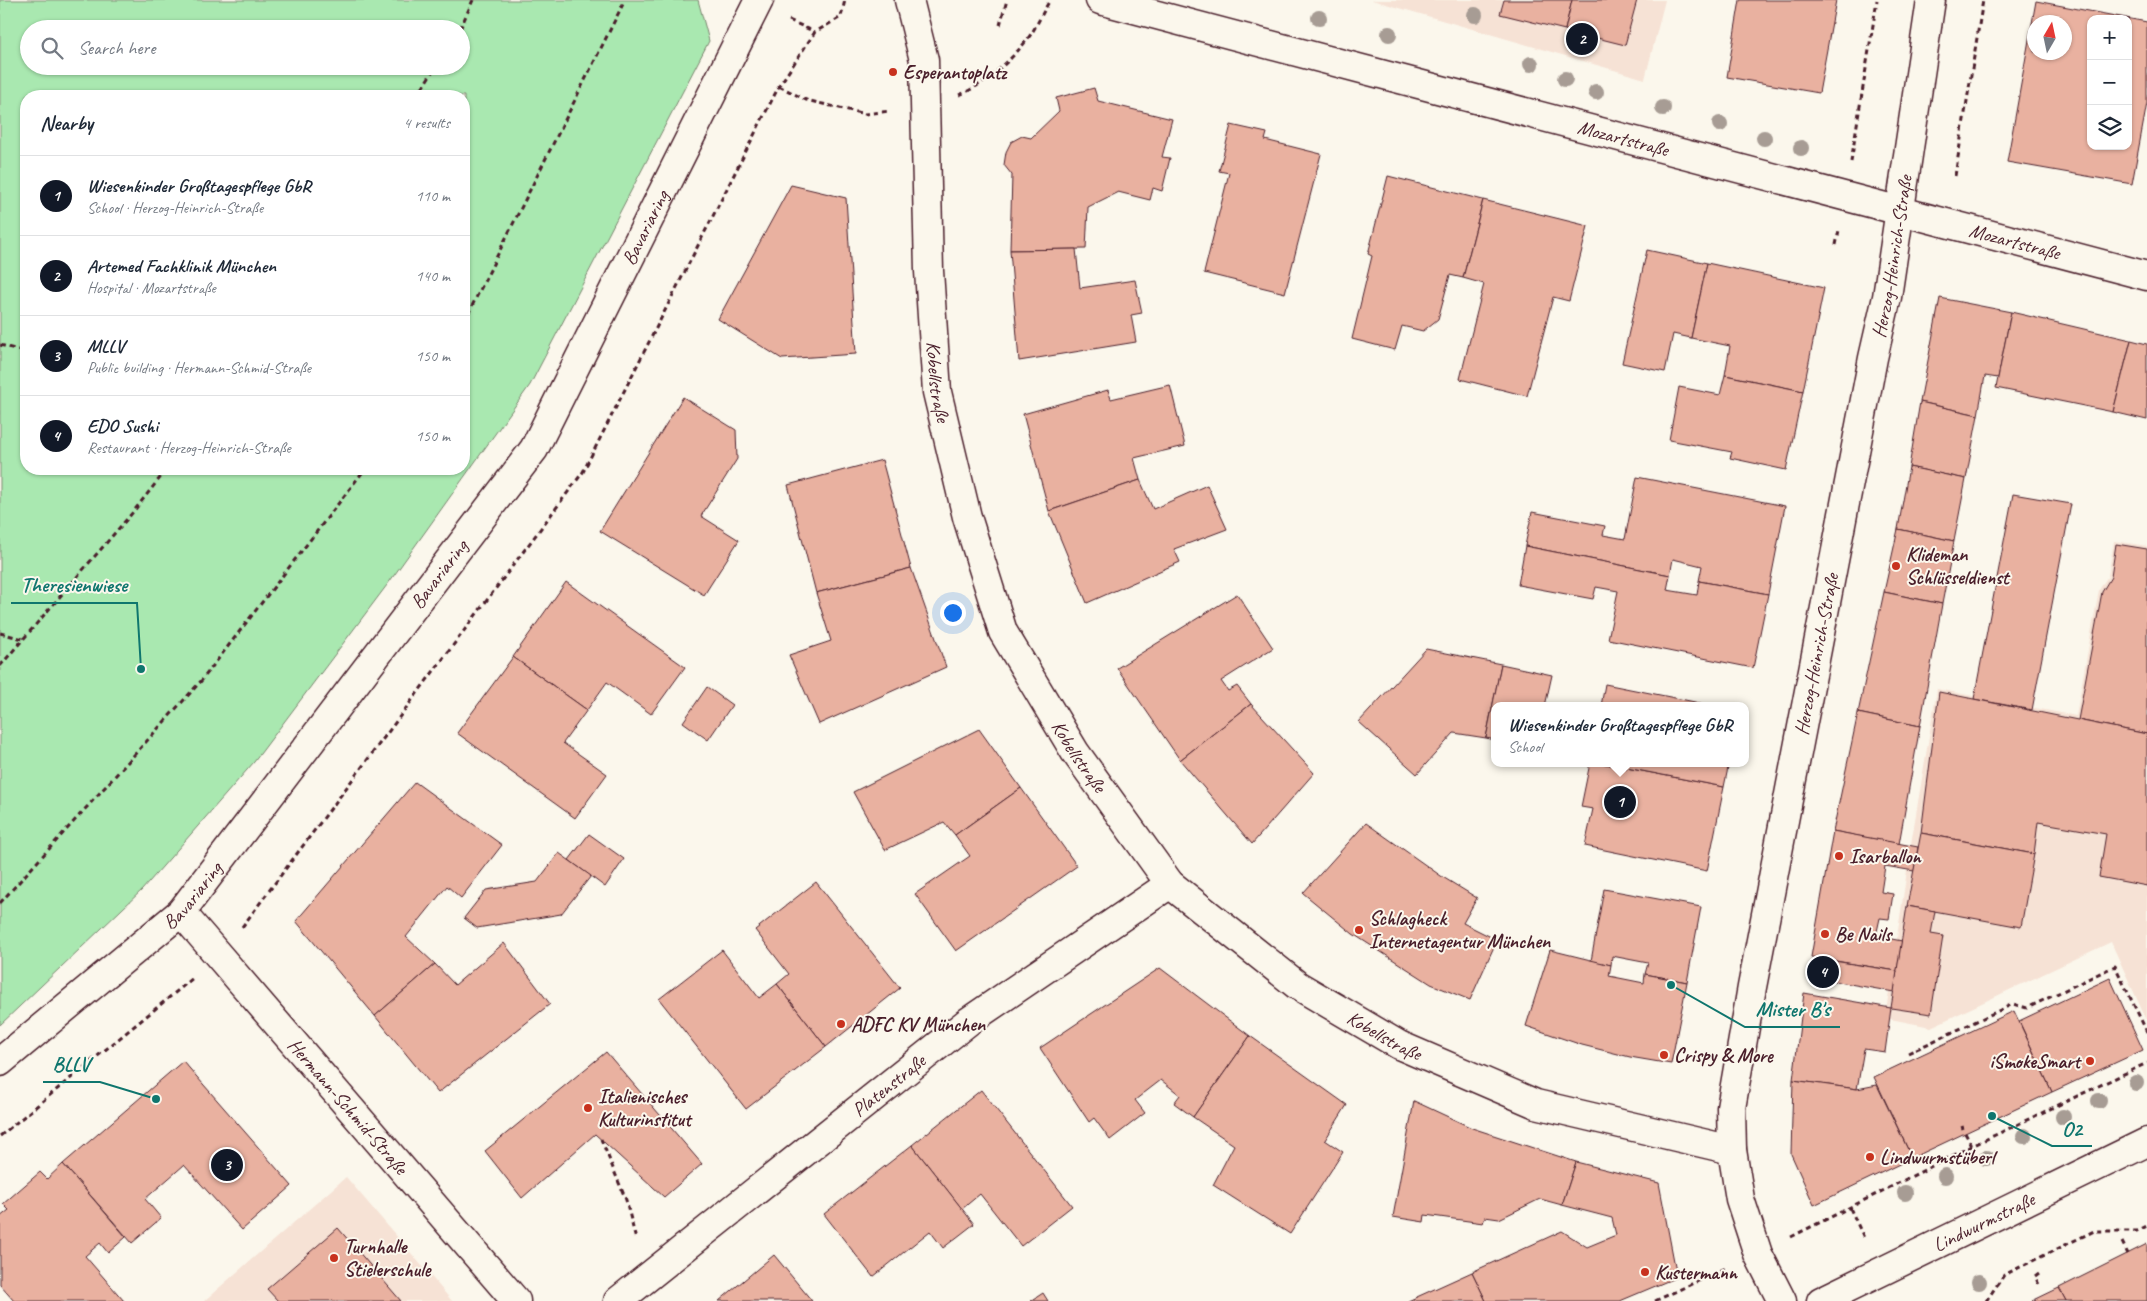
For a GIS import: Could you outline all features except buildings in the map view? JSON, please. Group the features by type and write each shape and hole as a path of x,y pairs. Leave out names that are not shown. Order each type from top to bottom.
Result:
{"street":[{"name":"Bavariaring","path":"0,1062 181,912 534,449 759,0"},
{"name":"Kobellstraße","path":"909,0 924,60 929,271 937,392 967,517 1003,632 1075,752 1170,884 1298,985 1399,1045 1536,1104 1732,1150"},
{"name":"Mozartstraße","path":"1100,0 2147,276"},
{"name":"Herzog-Heinrich-Straße","path":"1782,1301 1758,1254 1740,1199 1732,1150 1731,1108 1737,1067 1873,358 1887,297 1931,0"},
{"name":"Platenstraße","path":"618,1301 969,1021 1170,884"},
{"name":"Hermann-Schmid-Straße","path":"181,912 516,1301"},
{"name":"Lindwurmstraße","path":"1821,1301 2147,1142"}],"path":[{"path":"464,20 473,0"},
{"path":"470,310 625,0"},
{"path":"1000,25 1007,0"},
{"path":"1836,245 1877,0"},
{"path":"1955,176 1983,0"},
{"path":"421,90 430,75"},
{"path":"0,346 20,351"},
{"path":"0,666 133,512 162,475"},
{"path":"0,903 202,680 360,475"},
{"path":"0,633 23,639"},
{"path":"1908,1053 2013,1004 2028,1008 2115,966 2147,1032"},
{"path":"1655,1301 1664,1299 1758,1254 1972,1146 2147,1063"},
{"path":"1965,1133 1972,1146"},
{"path":"601,1139 626,1200 639,1250 643,1281"},
{"path":"1986,1301 2004,1275 2094,1231 2137,1231 2147,1226"},
{"path":"2122,1242 2128,1254"},
{"path":"2039,1273 2035,1276 2040,1287"}],"shaded area":[{"path":"1372,0 1665,0 1645,79"},
{"path":"2114,541 2147,546 2147,1021 2111,942 1931,1027 1885,1018 1937,689 2076,716 2099,590 2108,576"},
{"path":"346,1177 452,1301 204,1301"}],"green space":[{"path":"0,0 698,0 709,41 530,385 470,469 470,90 20,90 20,475 466,475 390,581 254,762 142,890 0,1025"}],"place":[{"name":"Artemed Fachklinik München","path":"1582,39"},
{"name":"Esperantoplatz","path":"893,72"},
{"name":"Klideman Schlüsseldienst","path":"1896,566"},
{"name":"Theresienwiese","path":"141,669"},
{"name":"Wiesenkinder Großtagespflege GbR","path":"1620,802"},
{"name":"Isarballon","path":"1839,856"},
{"name":"Schlagheck Internetagentur München","path":"1359,930"},
{"name":"Be Nails","path":"1825,934"},
{"name":"EDO Sushi","path":"1823,972"},
{"name":"Mister B's","path":"1671,985"},
{"name":"ADFC KV München","path":"841,1024"},
{"name":"Crispy & More","path":"1664,1055"},
{"name":"iSmokeSmart","path":"2090,1061"},
{"name":"BLLV","path":"156,1099"},
{"name":"Italienisches Kulturinstitut","path":"588,1108"},
{"name":"O2","path":"1992,1116"},
{"name":"Lindwurmstüberl","path":"1870,1157"},
{"name":"MLLV","path":"227,1165"},
{"name":"Turnhalle Stielerschule","path":"334,1258"},
{"name":"Kustermann","path":"1645,1272"}]}
